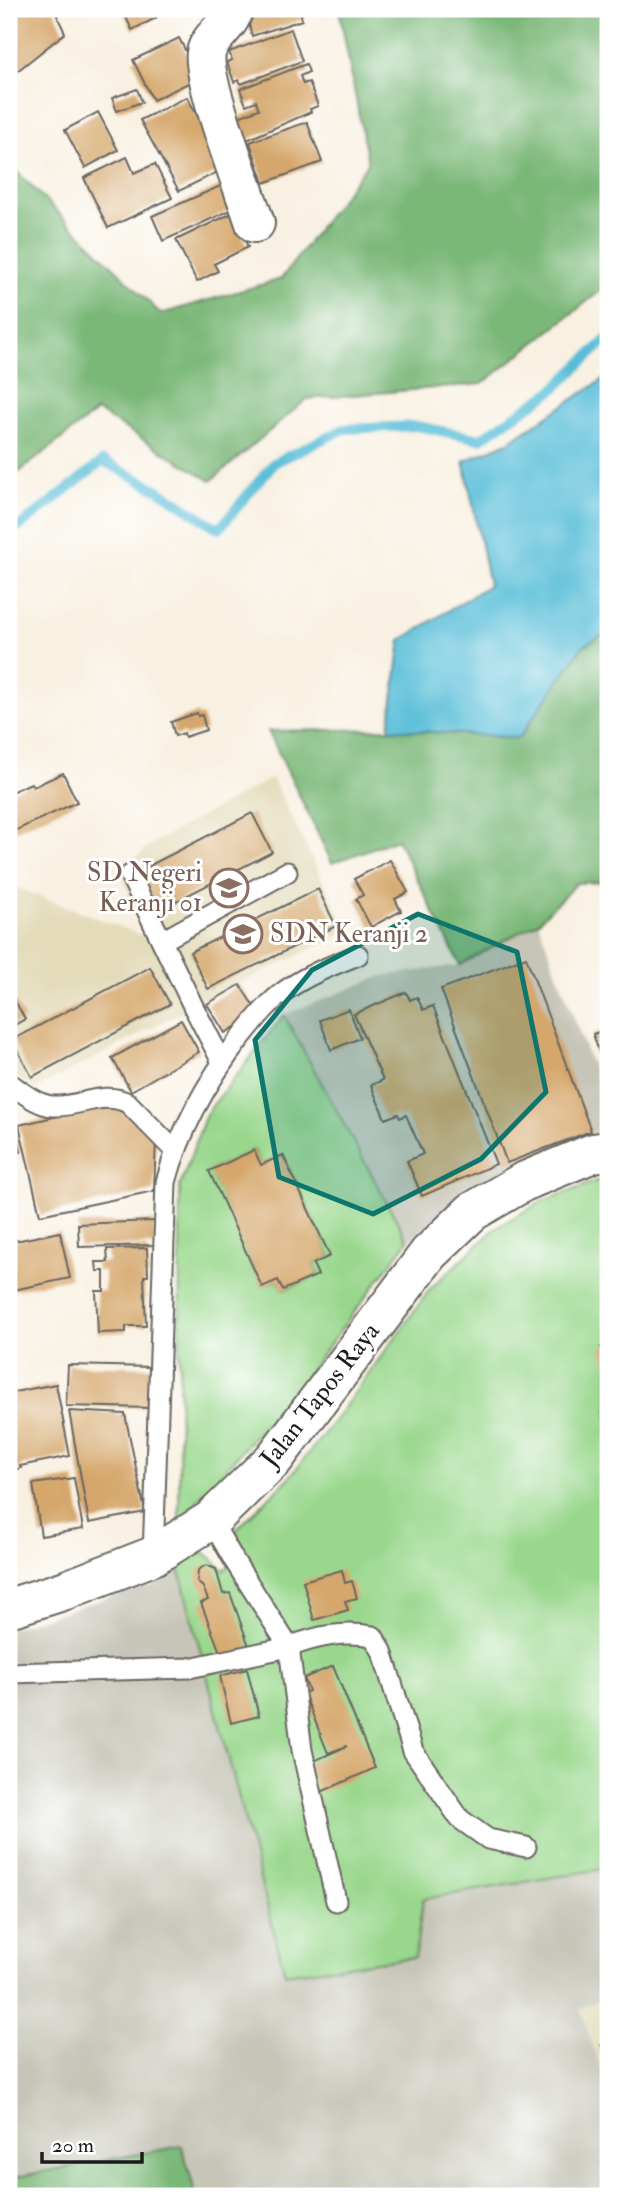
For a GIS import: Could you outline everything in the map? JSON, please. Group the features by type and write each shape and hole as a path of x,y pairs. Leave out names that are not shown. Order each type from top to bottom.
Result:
{"main road":[{"path":"234,9 231,19 206,49 205,60 216,104 255,223"},
{"name":"Jalan Tapos Raya","path":"9,1608 66,1590 153,1556 211,1520 274,1459 429,1252 472,1212 523,1182 593,1153 608,1151"}],"lane":[{"path":"162,941 287,872"},
{"path":"130,876 222,1062"},
{"path":"153,1556 166,1182 175,1152 195,1104 222,1062 256,1019 284,992 311,974 358,954"},
{"path":"9,1083 41,1103 52,1106 120,1098 175,1152"},
{"path":"211,1520 260,1604 289,1647 302,1750 335,1901"},
{"path":"9,1673 189,1668 289,1647 314,1637 353,1633 373,1636 383,1651 413,1751 460,1819 488,1839 526,1847"}],"highlighted area":[{"path":"418,914 517,952 546,1092 481,1159 373,1214 279,1177 255,1040 312,970"}],"shaded area":[{"name":"SDN Keranji 2","path":"272,778 348,931 193,1006 36,1089 9,1073 9,885 144,936 121,871 151,844"},
{"path":"538,922 608,1109 608,1137 449,1211 408,1241 284,1015 382,976 460,965"},
{"path":"178,1565 285,1974 422,1899 607,1868 608,1997 580,2008 608,2088 608,2196 196,2196 182,2146 9,2178 9,1629 155,1585"},
{"path":"608,1997 608,2088 580,2007"}],"green space":[{"path":"339,9 608,9 608,285 482,384 307,399 211,481 97,411 9,480 9,164 161,314 281,279 368,163"},
{"path":"608,632 608,882 577,883 538,922 460,965 397,839 332,863 268,731 389,729 519,738 583,646"},
{"path":"284,1015 408,1241 296,1389 179,1522 180,1186 206,1114","holes":["254,1150 261,1165 283,1155 330,1256 313,1264 318,1275 284,1290 278,1280 262,1286 210,1171"]},
{"path":"608,1177 608,1868 423,1899 415,1957 285,1974 178,1565 203,1551 224,1570 244,1552 236,1530 288,1479 335,1420 431,1288 497,1227 543,1201"},
{"path":"182,2146 196,2196 9,2196 9,2178"}],"water":[{"path":"608,376 608,632 583,646 519,738 389,729 401,640 489,585 464,461 508,442"}],"building":[{"path":"9,9 54,9 65,33 11,76 9,72"},
{"path":"122,9 153,9 156,18 132,30"},
{"path":"245,9 300,9 302,20 252,36"},
{"path":"291,29 302,61 241,84 239,80 234,82 227,62 232,60 229,52"},
{"path":"179,38 193,66 195,80 153,100 133,60"},
{"path":"306,64 309,72 300,76 303,84 309,82 318,106 310,109 311,112 240,143 231,120 259,109 256,101 246,105 240,89"},
{"path":"137,89 142,102 117,111 112,98"},
{"path":"187,97 200,121 210,116 232,165 179,191 140,120"},
{"path":"98,112 118,150 85,168 65,130"},
{"path":"307,122 322,162 264,183 250,142"},
{"path":"127,157 134,173 155,164 172,198 108,228 84,178"},
{"path":"234,180 244,204 163,241 152,216"},
{"path":"232,213 248,247 214,264 218,271 197,282 176,240"},
{"path":"197,713 198,716 202,715 206,730 185,737 184,733 175,736 171,722"},
{"path":"63,773 77,802 10,833 9,793 31,783 33,787"},
{"path":"252,813 272,852 155,912 135,873"},
{"path":"390,860 408,892 395,899 401,911 371,927 356,899 363,895 354,879"},
{"path":"318,889 336,926 208,989 190,952"},
{"path":"526,957 591,1131 507,1163 441,989"},
{"path":"150,967 170,1004 32,1077 12,1040"},
{"path":"240,985 258,1013 225,1033 207,1004"},
{"path":"9,990 25,1019 9,1028"},
{"path":"406,992 410,1000 417,997 423,1010 433,1006 496,1164 422,1196 407,1161 423,1154 406,1115 400,1118 398,1114 385,1119 371,1085 383,1080 354,1014"},
{"path":"349,1009 360,1038 331,1050 320,1020"},
{"path":"181,1020 199,1052 131,1091 112,1058"},
{"path":"608,1029 608,1080 593,1034"},
{"path":"119,1102 156,1140 154,1191 40,1215 19,1125"},
{"path":"9,1106 21,1152 9,1155"},
{"path":"254,1150 261,1165 283,1155 330,1256 313,1264 318,1275 283,1290 278,1280 262,1287 209,1171"},
{"path":"9,1215 15,1241 60,1232 70,1278 9,1291"},
{"path":"154,1221 155,1245 79,1247 78,1224"},
{"path":"147,1248 148,1276 144,1276 146,1326 126,1326 126,1332 98,1333 96,1291 104,1291 104,1271 97,1271 96,1262 108,1262 107,1249"},
{"path":"608,1345 608,1367 601,1347"},
{"path":"68,1365 152,1367 151,1408 66,1406"},
{"path":"56,1384 70,1456 20,1466 21,1468 9,1471 9,1393"},
{"path":"69,1411 125,1414 145,1512 89,1523"},
{"path":"74,1478 83,1529 41,1536 33,1484"},
{"path":"206,1565 216,1569 223,1594 230,1593 250,1649 223,1660 201,1603 208,1600 203,1587 197,1582 198,1570"},
{"path":"342,1570 345,1583 352,1581 357,1598 345,1601 348,1610 314,1620 303,1581"},
{"path":"333,1666 375,1768 319,1793 307,1764 347,1746 328,1753 304,1693 309,1691 304,1678"},
{"path":"247,1669 259,1716 231,1723 220,1676"},
{"path":"608,2042 608,2062 601,2045"}],"waterway":[{"path":"9,530 19,527 103,461 160,491 219,529 274,463 344,429 417,426 480,439 552,391 608,338"}],"place":[{"name":"SD Negeri Keranji 01","path":"229,888"},
{"name":"SDN Keranji 2","path":"243,934"}]}
